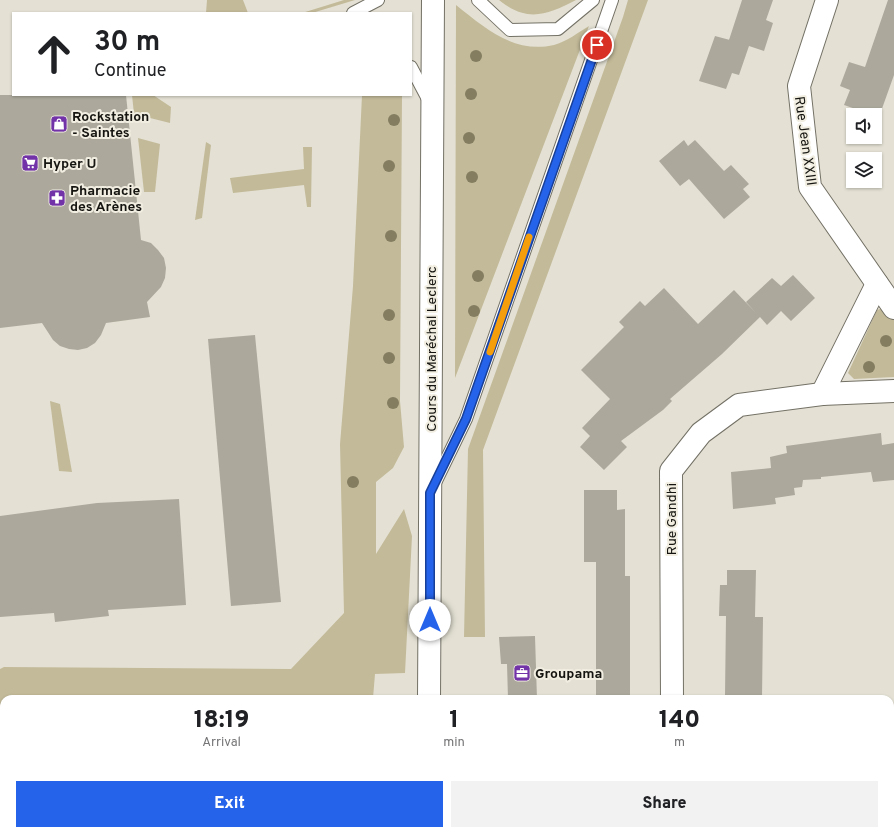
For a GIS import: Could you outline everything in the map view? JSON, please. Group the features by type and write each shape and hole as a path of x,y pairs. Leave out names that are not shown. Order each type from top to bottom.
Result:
{"street":[{"name":"Cours du Maréchal Leclerc","path":"429,695 433,0"},
{"name":"Rue Jean XXIII","path":"826,0 798,86 810,187 837,228 894,308"},
{"path":"822,394 877,284"},
{"name":"Rue Gandhi","path":"672,695 671,471 702,433 739,405 822,394 894,391"}],"lane":[{"path":"355,12 378,0"},
{"path":"478,0 510,30 558,29 592,0"},
{"path":"430,493 466,419 612,0"},
{"path":"412,69 433,108"}],"shaded area":[{"path":"207,0 243,0 248,12 206,12"},
{"path":"344,0 355,0 315,12 305,12"},
{"path":"499,0 576,0 556,10 546,13 528,14 519,12"},
{"path":"628,0 648,0 483,450 485,637 464,637 468,449"},
{"path":"456,5 489,30 501,37 526,46 539,47 559,44 589,26 455,378"},
{"path":"132,96 154,96 171,107 170,123 134,114"},
{"path":"362,96 402,96 400,401 404,447 393,468 376,482 376,554 404,509 412,536 405,673 375,674 373,695 0,695 0,669 4,667 291,669 344,613 340,444 353,286"},
{"path":"138,138 160,144 155,192 144,192"},
{"path":"206,142 211,145 202,218 195,220"},
{"path":"303,147 312,147 311,207 307,207 304,185 233,193 230,178 304,169"},
{"path":"886,307 894,318 894,377 854,379 848,373 877,310"},
{"path":"50,401 60,404 72,472 59,471"}],"building":[{"path":"742,0 773,0 766,20 773,23 764,51 749,46 739,75 732,73 726,89 699,81 715,36 729,40"},
{"path":"888,0 894,0 894,75 882,109 853,108 844,105 850,90 840,86 849,62 865,67"},
{"path":"0,95 126,96 141,240 151,243 158,250 164,258 166,268 165,278 161,287 147,302 150,317 106,323 101,335 95,343 87,348 78,350 60,346 53,340 42,323 0,328"},
{"path":"684,140 688,146 695,140 724,171 731,165 749,184 743,189 750,197 724,219 689,179 680,186 659,161"},
{"path":"793,275 815,298 791,321 781,311 767,325 760,317 722,354 670,399 672,401 663,410 621,441 627,447 604,470 580,447 590,436 582,428 610,399 581,370 624,327 619,322 640,301 645,306 664,288 698,324 734,290 756,313 746,302 772,278 781,286"},
{"path":"255,335 281,602 231,606 208,339"},
{"path":"881,433 882,445 894,443 894,480 873,482 871,472 803,480 802,487 794,488 795,495 775,498 776,504 733,509 731,472 771,468 770,457 787,453 786,446"},
{"path":"584,490 617,490 617,510 625,509 625,576 630,576 630,695 596,695 596,562 584,562"},
{"path":"179,499 186,605 108,610 109,616 55,622 54,613 0,617 0,516 97,503"},
{"path":"727,570 756,570 755,617 763,617 762,695 725,695 726,616 719,616 720,585 727,585"},
{"name":"Groupama","path":"535,636 537,695 508,695 507,664 501,664 499,637"}],"slow traffic":[{"path":"490,352 529,237"}],"place":[{"name":"Rockstation - Saintes","path":"59,124"},
{"name":"Hyper U","path":"30,163"},
{"name":"Pharmacie des Arènes","path":"57,198"},
{"name":"Groupama","path":"522,673"}],"route":[{"path":"430,620 430,493 466,419 597,45"}]}
